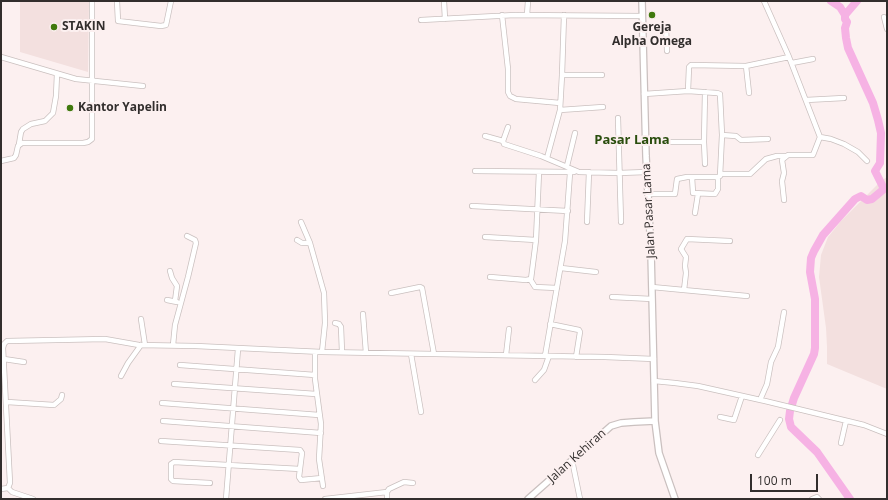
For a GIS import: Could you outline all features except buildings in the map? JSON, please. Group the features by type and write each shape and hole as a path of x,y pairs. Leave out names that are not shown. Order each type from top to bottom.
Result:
{"street":[{"path":"19,144 27,142 83,143 91,141 92,1"},
{"path":"117,1 118,21 161,26 166,25 171,1"},
{"path":"444,1 445,19"},
{"path":"526,15 528,1"},
{"name":"Jalan Pasar Lama","path":"642,1 655,421 659,453 675,499"},
{"path":"649,194 675,194 677,179 750,174 766,159 777,156 813,155 820,137 792,63 764,1"},
{"path":"502,15 508,69 508,92 510,96 516,99 560,103"},
{"path":"421,20 502,15 642,16"},
{"path":"547,158 560,110 564,15"},
{"path":"884,17 887,29"},
{"path":"642,28 666,27 667,51"},
{"path":"1,57 76,79 143,86"},
{"path":"688,91 690,64 746,66 789,57"},
{"path":"792,63 813,59"},
{"path":"746,66 749,93"},
{"path":"1,161 14,158 23,129 31,124 45,121 53,113 56,96 57,74"},
{"path":"562,75 602,75"},
{"path":"644,94 688,91 717,92 720,94 722,136 718,189 716,193 698,194 692,192 692,177"},
{"path":"705,92 705,164"},
{"path":"806,100 844,98"},
{"path":"560,110 603,108"},
{"path":"618,118 621,222"},
{"path":"503,141 508,126"},
{"path":"567,166 575,133"},
{"path":"485,136 503,141 504,144 547,158 579,172"},
{"path":"722,136 736,136 741,140 768,139"},
{"path":"820,137 844,144 858,152 867,161"},
{"path":"646,142 704,142"},
{"path":"784,200 782,181 784,173 782,162 786,156"},
{"path":"475,170 570,173 647,172"},
{"path":"530,279 532,277 536,240 540,172"},
{"path":"587,222 589,172"},
{"path":"535,380 544,370 547,356 550,324 565,241 570,173"},
{"path":"695,213 698,194"},
{"path":"472,206 568,211"},
{"path":"301,222 310,243 324,293 325,322 322,349"},
{"path":"173,342 196,243 195,240 188,236"},
{"path":"485,237 536,240"},
{"path":"684,290 686,257 681,249 685,241 690,238 730,241"},
{"path":"297,240 302,243 310,243"},
{"path":"561,268 596,272"},
{"path":"170,271 172,278 178,287 175,302"},
{"path":"490,277 530,279"},
{"path":"530,279 535,287 557,288"},
{"path":"390,293 418,287 423,289 430,354"},
{"path":"652,287 747,296"},
{"path":"612,297 652,299"},
{"path":"167,300 181,303"},
{"path":"760,400 767,384 771,362 778,347 784,312"},
{"path":"363,314 366,350"},
{"path":"121,376 141,343 141,319"},
{"path":"335,323 339,324 341,327 342,350"},
{"path":"550,324 579,330 580,332 576,357"},
{"path":"506,355 509,329"},
{"path":"8,488 10,483 3,345 7,341 105,339 141,343 173,342 238,349 315,352 322,349 366,350 412,354 654,359"},
{"path":"226,499 238,349"},
{"path":"315,352 314,375 321,433 318,453 323,486"},
{"path":"412,354 421,412"},
{"path":"4,359 24,362"},
{"path":"180,365 237,368 314,375"},
{"path":"654,381 675,382 698,386 778,404 874,428 887,434"},
{"path":"174,384 316,394"},
{"path":"7,402 54,405 61,399 62,395"},
{"path":"720,417 734,420 742,396"},
{"path":"162,403 319,414"},
{"path":"758,455 780,420"},
{"path":"163,421 321,433"},
{"name":"Jalan Kehiran","path":"528,499 611,426 621,423 655,421"},
{"path":"841,443 846,421"},
{"path":"161,441 300,450 302,453 299,478 301,480 322,478"},
{"path":"572,460 580,499"},
{"path":"210,483 173,482 171,479 171,464 174,462 300,469"},
{"path":"325,499 369,496 387,492 404,482 412,483"},
{"path":"1,489 8,488"},
{"path":"8,488 12,492 33,499"},
{"path":"387,492 387,499"},
{"path":"812,499 816,496 819,499"}],"shaded area":[{"name":"STAKIN","path":"20,1 89,1 88,72 20,52"},
{"path":"887,177 887,389 827,364 826,328 819,277 821,255 828,237 841,221 881,181"}],"waterway":[{"path":"831,1 840,7 845,15"},
{"path":"850,499 817,452 791,427 789,419 794,398 814,354 815,348 815,299 810,272 811,258 823,235 855,199 861,196 867,200 872,199 884,189 875,171 880,163 881,133 878,120 873,103 848,48 846,38 845,28 847,22 845,15 857,1"}],"place":[{"name":"Gereja Alpha Omega","path":"652,15"},
{"name":"STAKIN","path":"54,27"},
{"name":"Kantor Yapelin","path":"70,108"}],"district":[{"name":"Pasar Lama","path":"632,140"}]}
